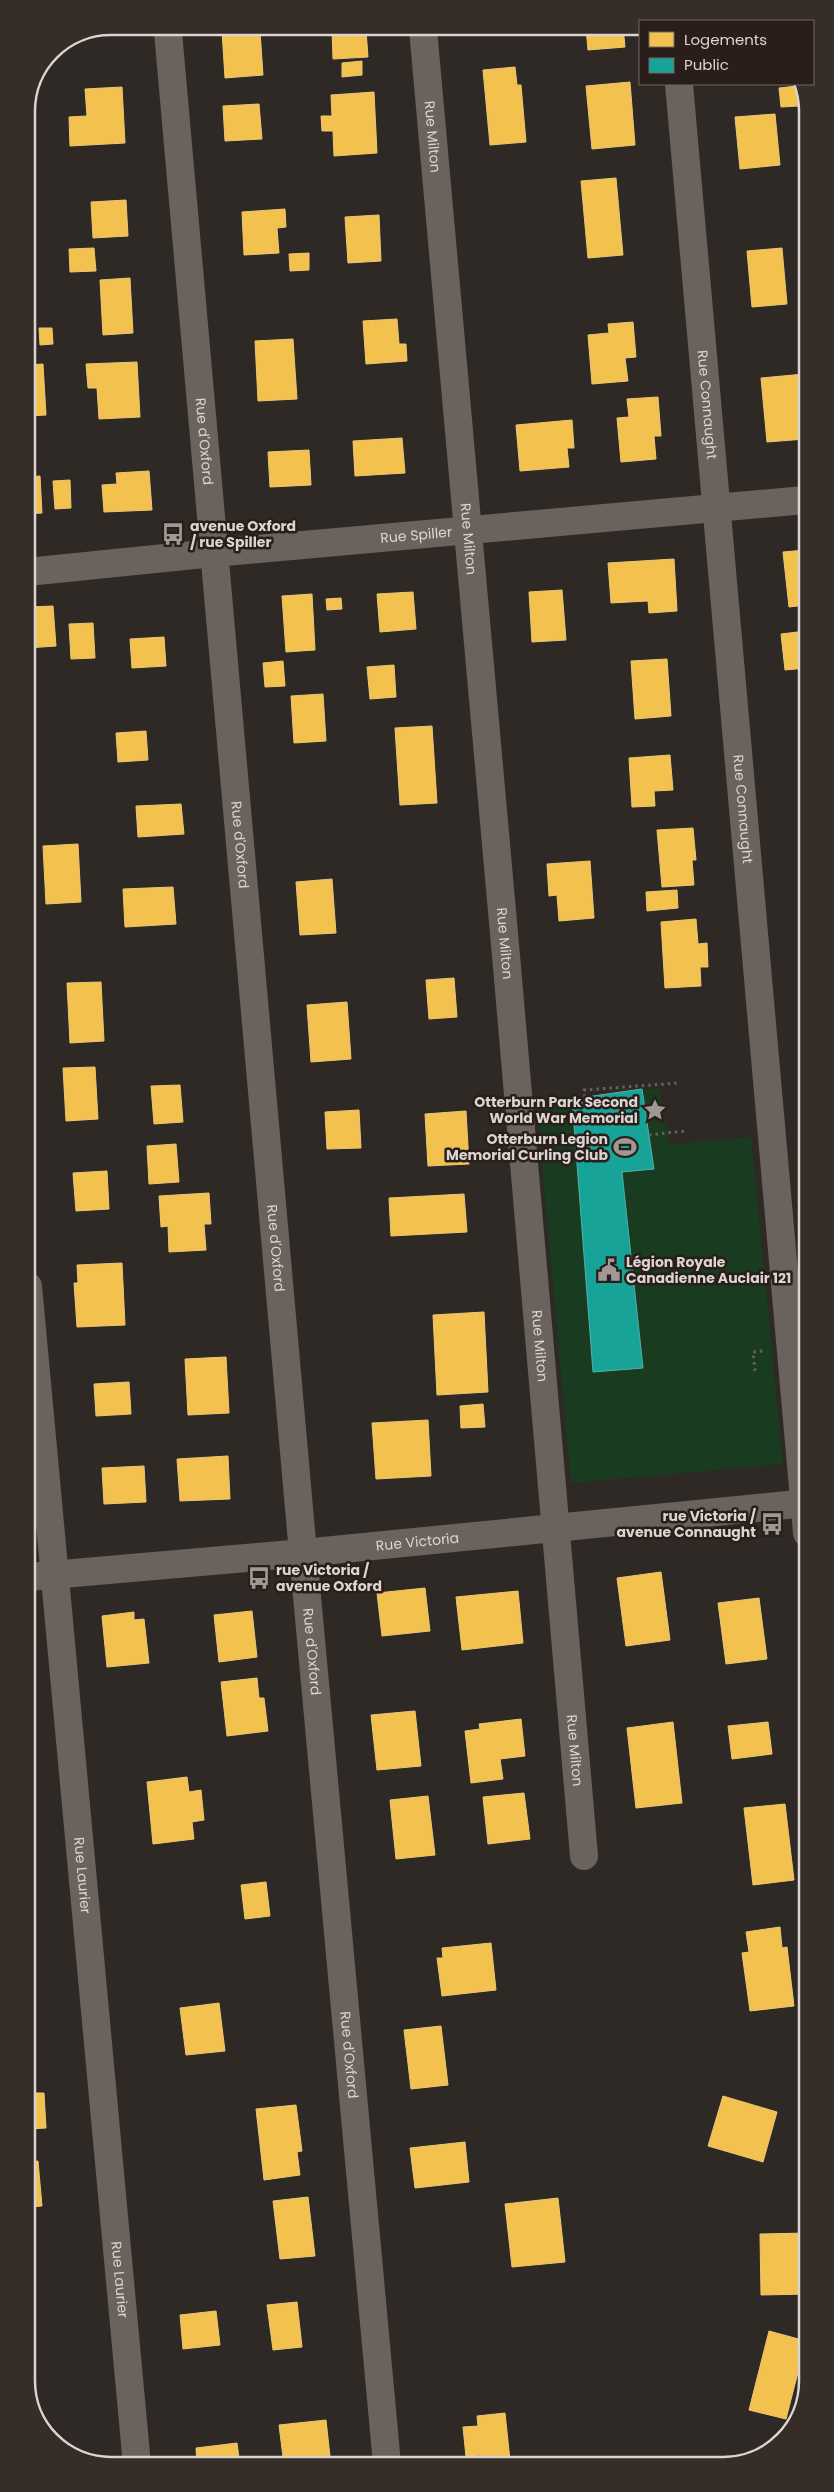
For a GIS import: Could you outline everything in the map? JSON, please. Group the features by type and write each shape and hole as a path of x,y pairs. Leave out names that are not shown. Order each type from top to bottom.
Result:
{"street":[{"name":"Rue d'Oxford","path":"168,35 303,1553 386,2457"},
{"name":"Rue Milton","path":"423,35 584,1856"},
{"name":"Rue Connaught","path":"679,85 799,1436"},
{"name":"Rue Spiller","path":"35,571 214,553 468,532 799,501"},
{"name":"Rue Laurier","path":"35,1358 135,2457"},
{"name":"Rue Victoria","path":"35,1576 303,1553 799,1505"}],"path":[{"path":"585,1097 584,1090 679,1083"},
{"path":"649,1135 685,1131"}],"green space":[{"path":"642,1089 659,1090 670,1144 751,1137 783,1464 571,1483 536,1097 571,1095 593,1371 643,1368 622,1172 654,1168"}],"building: Logements":[{"path":"222,35 260,35 263,75 225,78"},
{"path":"332,35 366,35 368,57 333,59"},
{"path":"587,35 624,35 625,47 588,50"},
{"path":"362,61 362,75 342,77 342,63"},
{"path":"515,67 517,85 521,85 526,142 490,145 483,70"},
{"path":"630,82 635,145 592,149 586,86"},
{"path":"794,86 799,106 781,107 779,88"},
{"path":"122,87 125,143 70,146 69,117 87,116 85,89"},
{"path":"374,92 377,153 334,156 333,131 322,131 321,116 332,116 331,95"},
{"path":"259,104 262,139 225,141 223,106"},
{"path":"775,114 780,165 740,169 735,117"},
{"path":"616,178 623,255 588,258 581,181"},
{"path":"126,200 128,236 93,238 91,202"},
{"path":"285,209 286,227 277,228 279,253 244,255 242,212"},
{"path":"379,215 381,261 348,263 345,217"},
{"path":"94,248 96,271 70,272 69,249"},
{"path":"782,248 787,304 752,307 747,251"},
{"path":"309,253 309,270 290,271 289,254"},
{"path":"130,278 133,333 103,335 100,280"},
{"path":"397,319 399,344 406,344 407,361 366,364 363,321"},
{"path":"633,322 636,357 625,358 628,381 592,384 588,335 609,333 608,324"},
{"path":"39,328 52,328 53,344 40,345"},
{"path":"293,339 297,399 258,401 255,341"},
{"path":"137,362 140,417 99,419 97,388 88,388 86,364"},
{"path":"35,364 43,364 46,415 35,416"},
{"path":"799,374 799,439 767,442 761,378"},
{"path":"658,397 661,436 654,436 656,459 621,462 617,418 629,417 627,399"},
{"path":"572,420 574,448 567,448 569,467 520,471 516,425"},
{"path":"402,438 405,473 355,476 353,441"},
{"path":"309,450 311,485 270,487 268,452"},
{"path":"149,471 152,510 104,512 102,485 117,484 116,473"},
{"path":"35,476 40,476 42,513 35,513"},
{"path":"70,480 71,508 55,509 53,481"},
{"path":"799,551 799,606 789,607 783,552"},
{"path":"674,559 677,611 649,613 648,601 611,603 608,563"},
{"path":"562,590 566,640 532,642 529,592"},
{"path":"413,592 416,629 380,632 377,594"},
{"path":"312,594 315,650 286,652 282,596"},
{"path":"341,598 342,609 327,610 326,599"},
{"path":"53,606 56,646 35,647 35,607"},
{"path":"93,623 95,658 71,659 69,624"},
{"path":"799,632 799,669 785,670 781,634"},
{"path":"164,637 166,666 132,668 130,639"},
{"path":"667,659 671,716 635,719 631,661"},
{"path":"283,661 285,686 265,687 263,663"},
{"path":"394,665 396,697 370,699 367,667"},
{"path":"323,694 326,741 294,743 291,696"},
{"path":"432,726 437,803 400,805 395,728"},
{"path":"146,731 148,760 118,762 116,733"},
{"path":"670,755 673,790 654,791 655,806 632,807 629,758"},
{"path":"181,804 184,834 138,837 136,806"},
{"path":"693,828 696,860 692,860 694,885 662,887 657,830"},
{"path":"78,844 81,902 46,904 43,846"},
{"path":"590,861 594,918 559,921 557,895 549,896 547,864"},
{"path":"332,879 336,933 300,935 296,882"},
{"path":"173,887 176,924 125,927 123,889"},
{"path":"677,890 678,908 647,911 646,892"},
{"path":"696,919 698,944 707,943 708,967 700,967 701,986 665,988 661,922"},
{"path":"454,978 457,1017 429,1019 426,980"},
{"path":"101,982 104,1041 70,1043 67,983"},
{"path":"347,1002 351,1059 311,1062 307,1005"},
{"path":"95,1067 98,1119 66,1121 63,1068"},
{"path":"180,1085 183,1122 154,1124 151,1086"},
{"path":"359,1110 361,1148 327,1149 325,1112"},
{"path":"466,1111 469,1164 428,1166 425,1114"},
{"path":"176,1144 179,1182 149,1184 147,1146"},
{"path":"107,1171 109,1209 76,1211 73,1173"},
{"path":"209,1193 211,1224 204,1224 206,1250 169,1252 168,1226 161,1227 159,1196"},
{"path":"464,1194 467,1232 391,1236 389,1198"},
{"path":"122,1263 125,1325 77,1327 74,1283 78,1283 77,1265"},
{"path":"484,1312 488,1392 437,1395 433,1315"},
{"path":"226,1357 229,1413 188,1415 185,1359"},
{"path":"129,1382 131,1414 96,1416 94,1384"},
{"path":"483,1404 485,1427 461,1428 460,1406"},
{"path":"428,1420 431,1476 376,1479 372,1423"},
{"path":"228,1456 230,1499 180,1501 177,1459"},
{"path":"144,1466 146,1502 104,1504 102,1468"},
{"path":"661,1572 670,1640 626,1646 617,1578"},
{"path":"425,1588 430,1631 382,1636 377,1593"},
{"path":"518,1591 523,1643 462,1650 456,1597"},
{"path":"759,1598 767,1659 726,1664 718,1603"},
{"path":"252,1611 257,1657 219,1662 214,1615"},
{"path":"134,1612 134,1620 144,1619 149,1663 107,1667 102,1616"},
{"path":"257,1678 259,1698 264,1698 268,1731 227,1736 221,1682"},
{"path":"415,1711 421,1766 377,1770 371,1715"},
{"path":"521,1719 525,1756 500,1759 503,1779 471,1783 465,1731 480,1729 479,1724"},
{"path":"673,1722 682,1803 636,1808 627,1728"},
{"path":"768,1722 772,1754 732,1759 728,1726"},
{"path":"187,1777 189,1792 201,1790 204,1820 192,1822 194,1839 153,1844 147,1782"},
{"path":"524,1793 530,1839 488,1844 483,1797"},
{"path":"428,1796 435,1855 396,1859 390,1800"},
{"path":"785,1804 794,1880 753,1885 744,1808"},
{"path":"266,1882 270,1916 245,1919 241,1885"},
{"path":"780,1927 782,1948 787,1947 794,2006 750,2011 742,1953 749,1952 746,1932"},
{"path":"491,1943 496,1990 442,1996 437,1958 443,1958 442,1948"},
{"path":"219,2003 225,2051 186,2055 180,2008"},
{"path":"441,2026 448,2085 411,2089 404,2030"},
{"path":"35,2093 44,2093 46,2128 35,2129"},
{"path":"723,2096 777,2112 763,2162 708,2146"},
{"path":"296,2105 302,2151 297,2152 300,2175 264,2180 256,2109"},
{"path":"465,2142 469,2182 415,2188 410,2148"},
{"path":"35,2161 38,2161 42,2206 35,2207"},
{"path":"308,2197 315,2256 280,2259 273,2201"},
{"path":"558,2198 565,2262 512,2267 505,2204"},
{"path":"799,2233 799,2294 761,2295 760,2234"},
{"path":"297,2302 302,2347 273,2350 267,2305"},
{"path":"216,2311 220,2345 183,2349 180,2315"},
{"path":"769,2331 799,2339 799,2368 786,2419 749,2410"},
{"path":"505,2413 510,2457 481,2457 481,2455 466,2457 463,2427 478,2426 477,2416"},
{"path":"326,2420 330,2457 283,2457 279,2425"},
{"path":"237,2443 239,2457 197,2457 196,2448"}],"building: Public":[{"name":"Légion Royale Canadienne Auclair 121","path":"642,1089 654,1169 622,1172 643,1368 593,1372 572,1099"}],"place":[{"name":"avenue Oxford / rue Spiller","path":"173,534"},
{"name":"Otterburn Park Second World War Memorial","path":"655,1110"},
{"name":"Otterburn Legion Memorial Curling Club","path":"625,1147"},
{"name":"Légion Royale Canadienne Auclair 121","path":"609,1270"},
{"name":"rue Victoria / avenue Connaught","path":"772,1524"},
{"name":"rue Victoria / avenue Oxford","path":"259,1578"}]}
